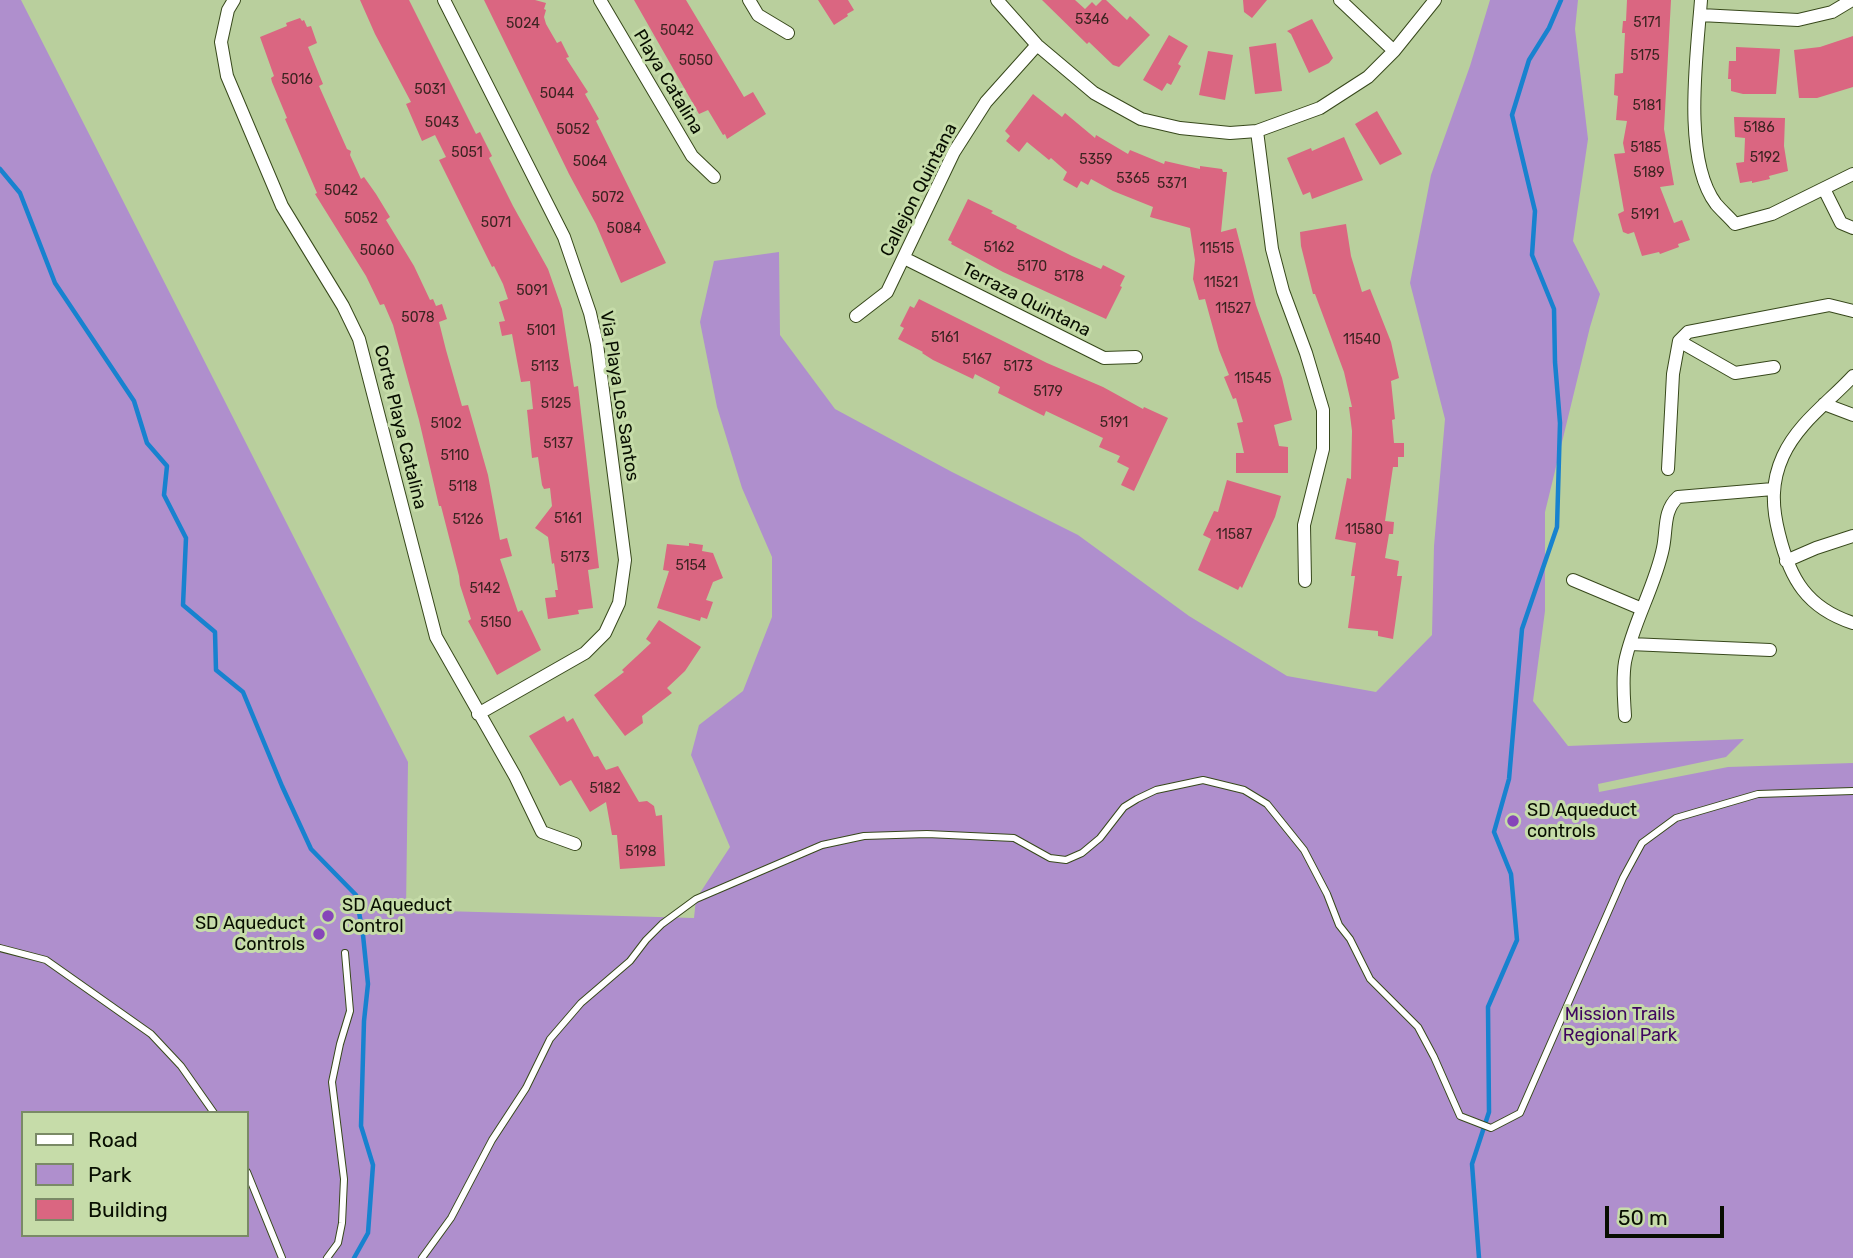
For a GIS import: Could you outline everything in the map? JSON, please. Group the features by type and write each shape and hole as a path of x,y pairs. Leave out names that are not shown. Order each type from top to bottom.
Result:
{"street":[{"name":"Corte Playa Catalina","path":"234,0 221,42 226,76 282,206 343,306 359,339 436,638 514,776 542,832 575,844"},
{"name":"Via Playa Los Santos","path":"444,0 564,237 590,313 597,344 625,560 620,603 605,633 585,653 478,714"},
{"name":"Playa Catalina","path":"600,0 692,156 714,177"},
{"path":"749,0 758,15 788,33"},
{"path":"997,0 1037,45 1094,93 1141,119 1180,128 1230,133 1257,131 1320,108 1368,77 1394,51 1435,0"},
{"path":"1340,0 1394,51"},
{"path":"1701,0 1694,113 1696,143 1706,182 1715,202 1735,223 1772,214 1853,174"},
{"path":"1700,15 1798,20 1832,12 1852,0"},
{"name":"Callejon Quintana","path":"856,316 887,292 954,152 986,102 1037,45"},
{"path":"1257,131 1272,249 1283,291 1323,410 1324,449 1304,525 1305,581"},
{"path":"1824,189 1842,223 1853,228"},
{"name":"Terraza Quintana","path":"904,258 1104,358 1136,357"},
{"path":"1668,469 1673,374 1679,341 1688,332 1829,305 1853,311"},
{"path":"1679,341 1735,373 1774,367"},
{"path":"1853,376 1798,430 1782,457 1773,489 1773,508 1786,561 1798,585 1816,605 1836,618 1853,623"},
{"path":"1824,404 1853,415"},
{"path":"1625,716 1623,681 1630,644 1656,578 1664,544 1667,511 1678,497 1773,489"},
{"path":"1786,561 1853,536"},
{"path":"1573,580 1642,610"},
{"path":"1630,644 1770,650"}],"lane":[{"path":"422,1258 451,1218 492,1140 526,1088 550,1039 581,1003 630,961 662,924 696,899 822,845 864,836 927,834 1014,838 1050,858 1066,860 1082,853 1100,838 1124,807 1156,790 1203,780 1244,790 1267,804 1304,850 1328,894 1339,925 1350,939 1370,979 1418,1027 1460,1116 1491,1128 1520,1113 1623,878 1643,843 1676,818 1759,794 1853,791"},
{"path":"0,948 46,960 151,1034 181,1066 213,1111"},
{"path":"327,1258 338,1243 342,1223 344,1179 332,1082 350,1012 345,953"},
{"path":"248,1174 282,1258"}],"green space":[{"name":"Mission Trails Regional Park","path":"0,0 21,0 408,762 406,910 694,918 696,899 730,847 691,755 699,725 743,691 772,617 772,557 742,488 717,407 700,322 714,261 779,252 780,335 835,409 1078,535 1189,616 1287,676 1376,692 1432,635 1434,546 1445,419 1410,283 1431,175 1470,66 1490,0 1578,0 1575,29 1588,139 1573,241 1600,294 1545,512 1545,611 1533,701 1568,746 1744,739 1726,757 1598,784 1599,792 1728,767 1853,763 1853,1258 0,1258"}],"building":[{"path":"360,0 409,0 476,134 480,132 492,156 489,158 548,269 562,309 574,387 578,386 599,568 588,570 593,608 578,610 579,614 548,619 545,598 556,597 555,590 558,590 548,537 535,528 552,506 550,488 544,489 542,485 538,457 532,458 527,410 533,409 530,381 521,382 512,334 502,336 499,322 505,321 499,302 508,299 503,284 439,160 446,157 435,135 422,141 406,104 411,102"},
{"path":"484,0 535,0 546,3 546,24 557,43 561,41 569,57 566,58 588,92 585,94 599,119 596,121 666,263 621,283 596,224"},
{"path":"634,0 686,0 744,97 753,92 766,114 727,139 708,110 699,114"},
{"path":"818,0 848,0 854,10 834,25"},
{"path":"1042,0 1075,0 1085,9 1092,2 1096,6 1106,0 1127,20 1130,16 1150,35 1119,67 1113,65 1089,42 1087,44"},
{"path":"1243,0 1267,0 1252,18 1244,12"},
{"path":"1627,0 1671,0 1664,129 1674,185 1660,187 1674,223 1682,220 1690,240 1660,254 1642,256 1634,232 1623,232 1618,214 1624,211 1614,154 1625,153 1623,143 1627,121 1616,120 1618,96 1614,95 1615,74 1623,73 1625,33 1622,33 1623,21 1626,21"},
{"path":"300,18 307,27 311,26 317,43 308,47 323,84 319,86 347,149 351,151 350,155 361,179 364,177 376,194 390,217 386,220 414,266 430,300 433,299 436,306 442,304 447,319 439,322 446,350 462,406 468,405 488,475 500,540 507,538 512,556 500,559 518,612 522,610 541,650 497,675 468,621 471,619 393,325 384,304 380,305 366,276 315,194 317,193 272,82 271,78 274,76 260,37"},
{"path":"1312,19 1333,58 1329,63 1309,73 1291,34 1287,31"},
{"path":"1169,35 1188,46 1171,85 1167,83 1162,91 1143,80"},
{"path":"1853,36 1853,87 1817,98 1799,98 1794,50 1820,47"},
{"path":"1276,43 1282,91 1255,94 1249,47"},
{"path":"1736,47 1780,49 1776,94 1743,94 1731,91 1731,79 1728,79 1729,61 1736,61"},
{"path":"1208,51 1233,55 1225,100 1199,95"},
{"path":"1033,94 1062,117 1065,113 1095,138 1096,135 1128,154 1130,150 1164,164 1165,161 1227,172 1221,232 1236,228 1256,305 1282,378 1292,420 1274,425 1279,446 1288,447 1288,473 1236,473 1236,453 1244,453 1237,423 1243,422 1236,398 1233,399 1224,377 1229,375 1205,299 1199,300 1193,279 1195,260 1190,228 1150,217 1153,207 1091,179 1088,185 1081,181 1077,188 1063,180 1067,172 1027,142 1019,152 1006,141 1010,136 1005,131"},
{"path":"1377,111 1402,154 1380,165 1355,124"},
{"path":"1734,117 1785,118 1784,146 1788,171 1769,176 1770,179 1740,183 1736,163 1744,162 1745,138 1735,137"},
{"path":"1344,137 1363,180 1312,199 1310,192 1303,195 1287,158"},
{"path":"968,199 993,211 991,213 1017,226 1016,228 1072,256 1101,269 1103,265 1125,276 1106,319 1003,272 951,244 948,240"},
{"path":"1346,224 1351,256 1362,292 1370,289 1391,342 1399,378 1391,381 1395,419 1392,420 1394,443 1404,443 1404,457 1398,457 1398,467 1393,467 1385,521 1394,522 1385,558 1399,561 1397,576 1402,576 1393,639 1378,636 1378,631 1348,628 1356,543 1335,539 1347,478 1351,479 1352,431 1349,407 1352,407 1344,372 1313,294 1301,246 1300,232"},
{"path":"919,299 1047,363 1103,387 1143,409 1144,407 1168,418 1134,491 1121,485 1129,468 1117,462 1120,456 1099,447 1103,438 1046,411 1044,416 998,393 1000,387 975,374 973,379 898,339 904,328 900,326 910,306 914,308"},
{"path":"1227,480 1281,496 1275,517 1242,588 1240,586 1238,590 1198,570 1211,539 1203,535 1214,511 1218,512"},
{"path":"689,543 703,545 702,551 713,553 723,578 713,582 706,600 713,602 707,619 701,617 700,621 657,608 669,571 663,570 667,544 689,546"},
{"path":"659,620 701,647 685,671 667,688 672,693 642,716 643,723 625,736 594,695 624,672 622,670 651,643 646,639"},
{"path":"564,716 567,722 573,718 594,757 598,756 606,770 618,766 639,802 647,801 654,806 656,816 662,815 665,866 620,869 617,835 612,835 606,802 590,812 571,780 560,786 529,736"}],"waterway":[{"path":"1479,1258 1472,1164 1489,1112 1488,1007 1517,940 1511,874 1494,832 1509,779 1522,629 1557,527 1560,423 1554,309 1532,255 1535,211 1512,115 1529,60 1549,28 1561,0"},
{"path":"0,169 20,193 55,283 134,401 147,443 167,466 164,495 186,538 183,605 215,632 216,670 243,692 311,849 356,895 368,984 364,1021 361,1126 373,1165 368,1233 354,1258"}],"place":[{"name":"SD Aqueduct controls","path":"1513,821"},
{"name":"SD Aqueduct Control","path":"328,916"},
{"name":"SD Aqueduct Controls","path":"319,934"}]}
